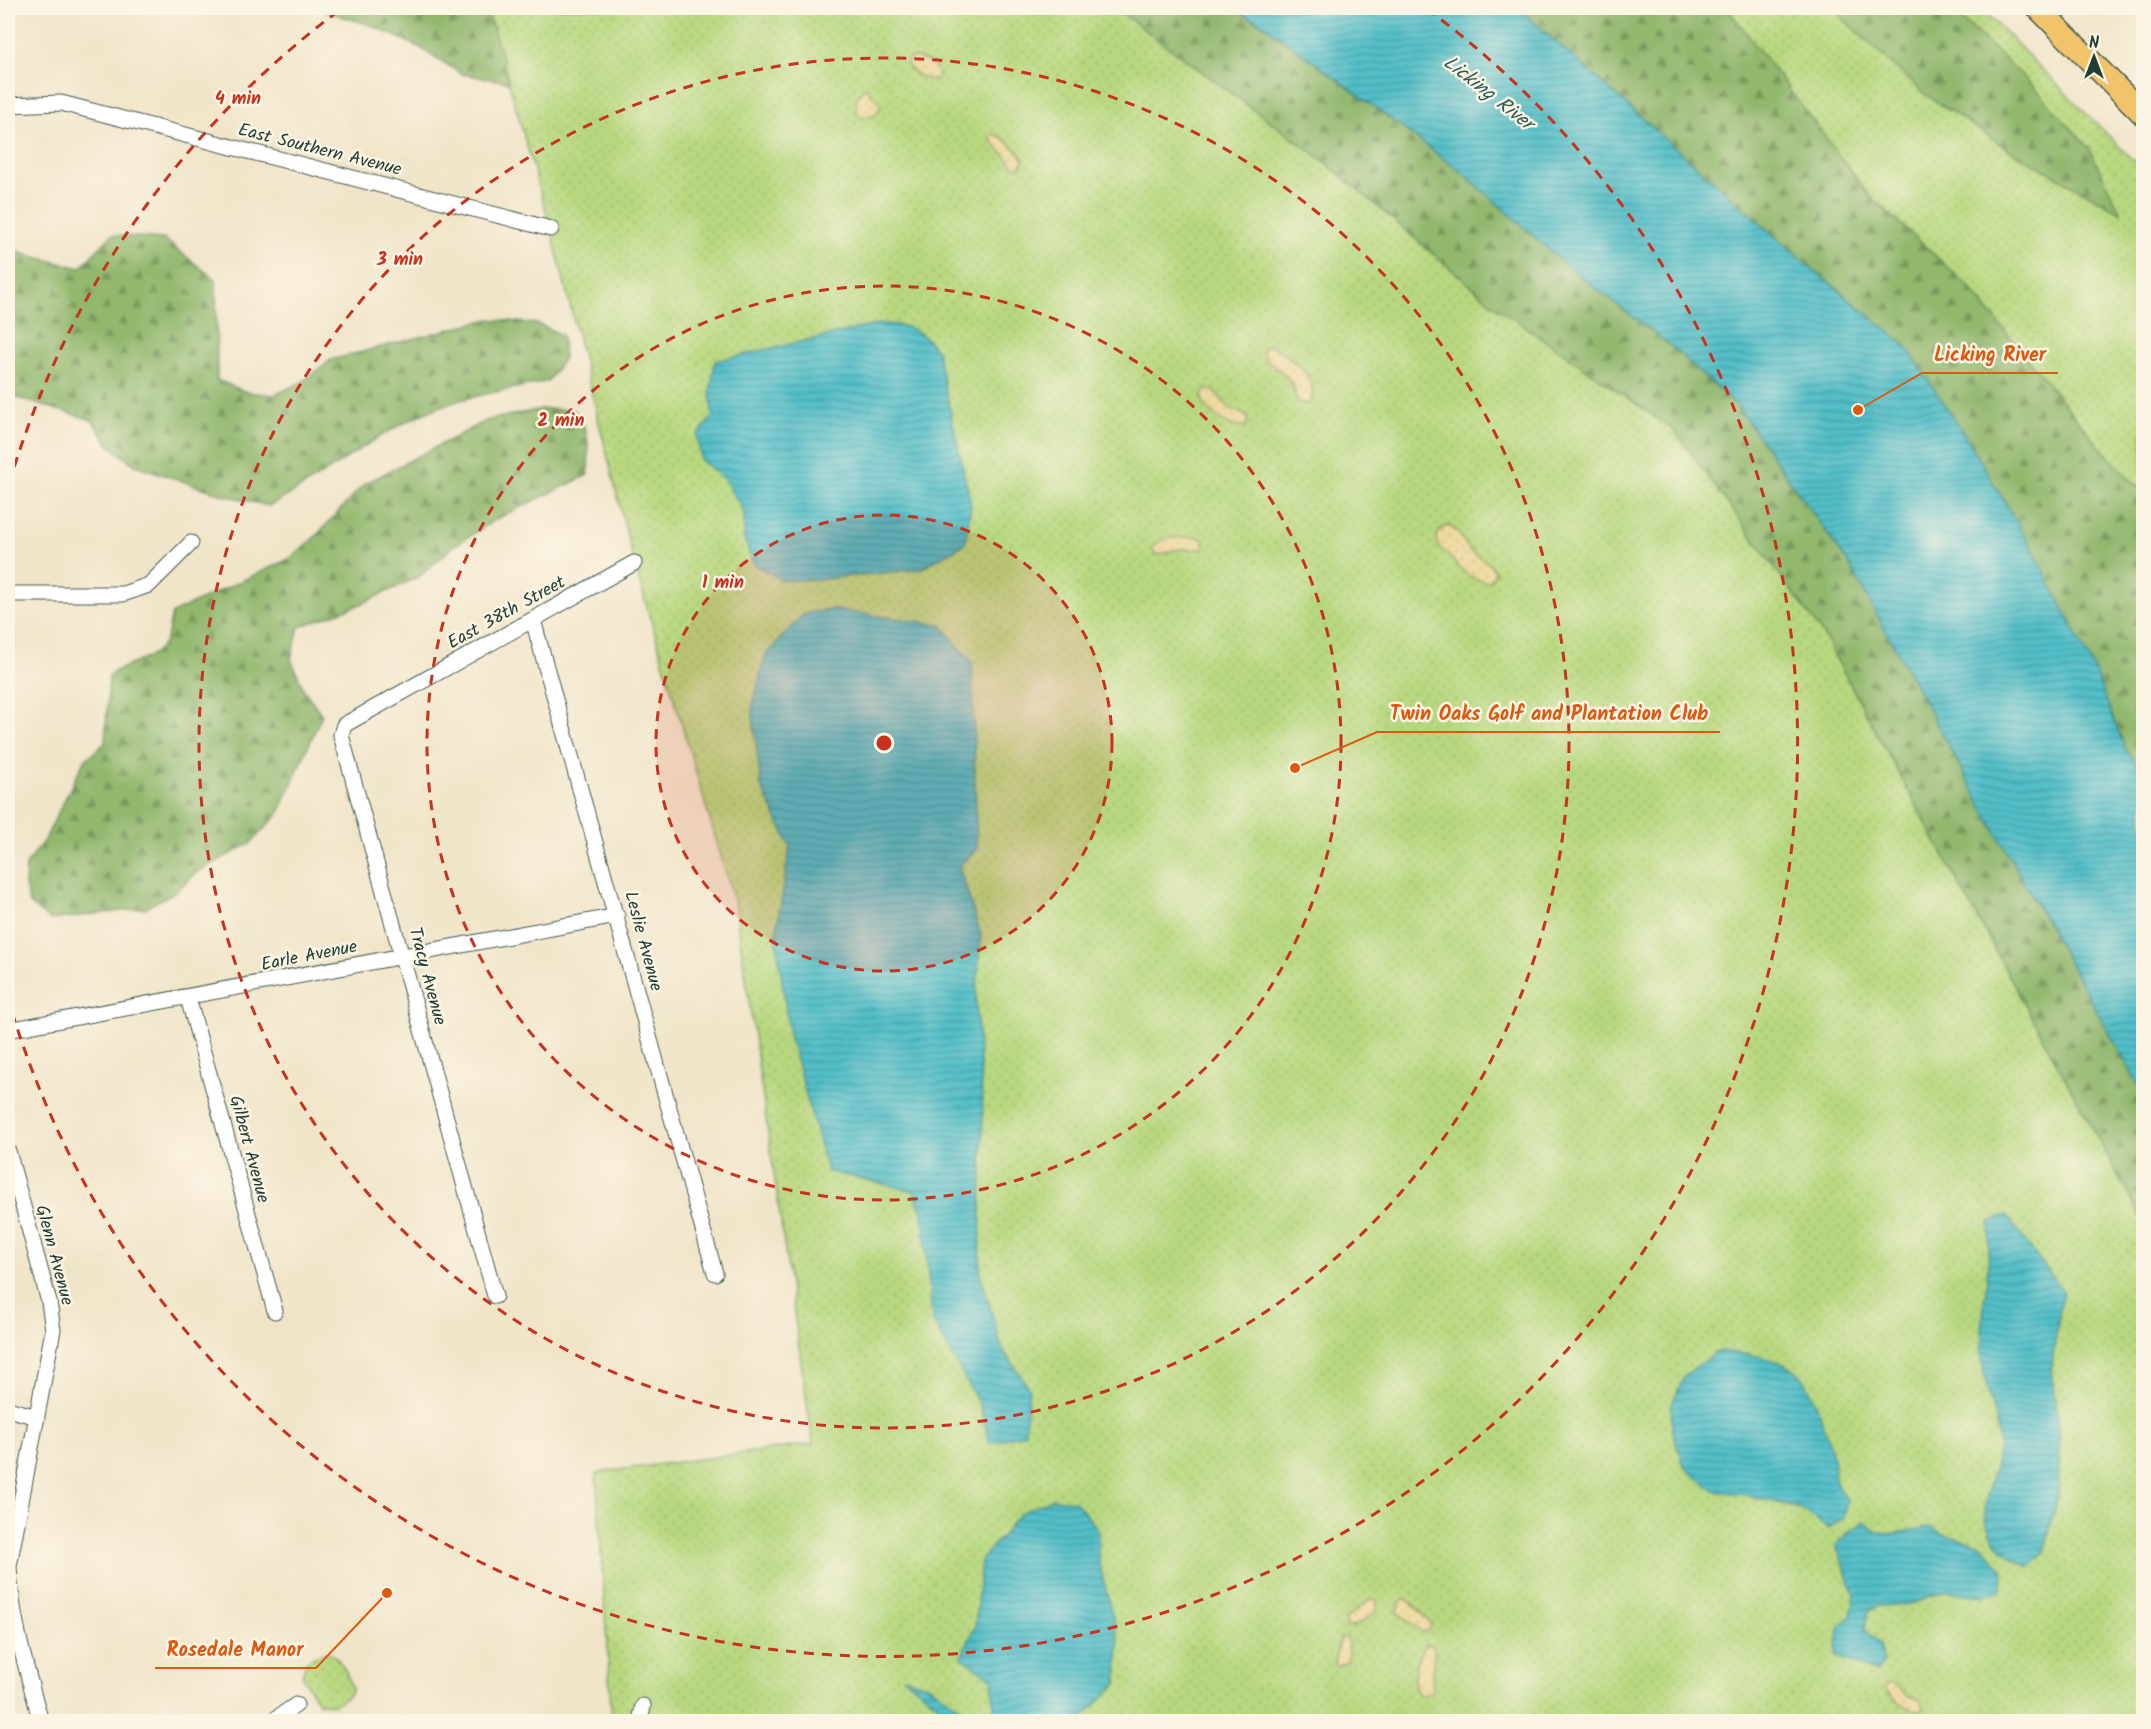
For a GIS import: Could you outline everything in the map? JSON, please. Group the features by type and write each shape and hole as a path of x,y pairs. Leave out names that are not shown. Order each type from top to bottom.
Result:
{"main road":[{"path":"2038,8 2144,115"}],"street":[{"name":"East Southern Avenue","path":"8,105 61,103 551,229"},
{"path":"8,594 123,594 149,585 191,543"},
{"name":"East 38th Street","path":"396,696 634,563"},
{"name":"Leslie Avenue","path":"533,620 715,1273"},
{"name":"Tracy Avenue","path":"396,696 344,725 341,735 495,1296"},
{"name":"Earle Avenue","path":"8,1030 617,916"},
{"name":"Gilbert Avenue","path":"188,998 275,1311"},
{"name":"Glenn Avenue","path":"8,1151 52,1320 50,1354 9,1566 10,1597 16,1631 41,1722"},
{"path":"8,1409 37,1417"},
{"path":"271,1722 296,1705"},
{"path":"640,1722 643,1706"}],"green space":[{"path":"314,8 487,8 509,82 462,74 419,47 371,25"},
{"path":"487,8 1115,8 1324,161 1491,303 1674,430 1818,625 2143,1221 2143,1721 612,1721 596,1473 813,1444 735,904 634,563 551,229"},
{"path":"1115,8 1232,8 1264,25 1463,173 1567,266 1671,346 1737,406 1849,564 1998,836 2143,1093 2143,1221 1821,631 1674,430 1491,303 1324,161"},
{"path":"1518,8 1727,8 1868,194 1969,287 2097,444 2132,482 2143,490 2143,773 2125,748 2093,667 1906,346 1796,255"},
{"path":"1727,8 1981,8 2143,170 2143,490 2132,482 2097,444 1969,287 1868,194"},
{"path":"1834,8 1950,8 2030,83 2089,148 2121,213 2008,149 1926,95"},
{"path":"112,235 164,239 216,280 217,380 246,392 274,395 302,382 331,360 489,319 538,324 562,335 564,358 548,381 460,400 410,420 269,506 224,495 135,465 110,446 92,420 8,395 8,241 20,253 80,268"},
{"path":"542,409 574,410 580,418 588,441 588,475 498,518 455,545 420,576 361,604 299,627 291,659 304,690 322,715 279,813 251,843 197,872 177,891 145,908 50,920 29,903 25,885 26,865 45,839 84,761 105,743 109,675 147,657 160,648 168,635 172,613 289,559 316,536 364,484 488,420"},
{"path":"323,1652 329,1653 338,1660 352,1688 350,1694 335,1705 318,1702 302,1676 306,1662"}],"sand":[{"path":"915,57 934,64 938,74 936,79 923,78 913,71 907,64 909,59"},
{"path":"863,88 866,88 881,106 875,115 863,118 857,113 856,100"},
{"path":"993,134 1019,152 1024,160 1020,167 1015,167 990,139"},
{"path":"1270,344 1294,361 1308,377 1312,386 1309,404 1297,402 1290,382 1265,357 1262,350"},
{"path":"1206,389 1214,391 1230,409 1248,416 1247,425 1234,426 1214,415 1201,398"},
{"path":"1447,526 1455,530 1473,553 1494,569 1495,573 1490,581 1473,578 1467,574 1438,546 1438,534"},
{"path":"1198,537 1204,540 1203,549 1180,549 1158,555 1152,549 1156,544 1167,539"},
{"path":"1372,1598 1377,1601 1377,1611 1359,1624 1347,1628 1345,1619"},
{"path":"1405,1599 1416,1606 1429,1622 1431,1625 1428,1631 1422,1632 1398,1612 1399,1603"},
{"path":"1340,1638 1347,1639 1349,1655 1347,1662 1337,1666 1334,1662"},
{"path":"1427,1644 1434,1646 1431,1692 1421,1696 1417,1691 1414,1678 1417,1662"},
{"path":"1892,1683 1909,1696 1921,1700 1923,1710 1906,1708 1897,1701 1885,1688 1887,1684"}],"water":[{"path":"1232,8 1518,8 1796,255 1906,346 1970,443 2034,551 2093,667 2125,748 2143,773 2143,1093 1998,836 1849,564 1737,406 1671,346 1567,266 1463,173 1264,25"},
{"path":"879,324 898,325 912,329 925,338 937,351 971,505 965,544 920,569 814,580 781,580 754,564 744,539 744,512 724,479 701,460 697,436 713,416 710,394 715,361"},
{"path":"831,609 941,625 972,662 977,849 959,866 981,935 976,1001 983,1113 980,1273 1002,1348 1029,1388 1025,1433 990,1443 980,1406 932,1319 923,1216 914,1191 827,1171 789,1034 776,934 790,846 761,786 752,708 766,654 804,614"},
{"path":"2006,1215 2063,1291 2051,1369 2060,1443 2058,1496 2044,1553 2030,1567 2011,1556 1995,1540 1988,1527 1985,1507 1999,1446 1982,1360 1989,1223"},
{"path":"1719,1351 1758,1356 1786,1365 1795,1370 1807,1384 1818,1408 1832,1453 1836,1482 1847,1499 1844,1517 1828,1529 1802,1509 1747,1495 1714,1491 1685,1468 1672,1431 1671,1406 1685,1375"},
{"path":"1052,1499 1075,1501 1098,1529 1098,1559 1119,1642 1117,1684 1085,1715 1083,1721 958,1721 903,1677 931,1687 975,1717 992,1716 994,1709 992,1678 961,1657 975,1627 981,1561 1020,1513"},
{"path":"1864,1522 1877,1532 1897,1533 1929,1527 1949,1536 1982,1545 2003,1571 2002,1590 1983,1596 1945,1591 1911,1604 1879,1606 1869,1611 1865,1629 1880,1645 1884,1662 1876,1673 1836,1656 1839,1628 1851,1616 1855,1594 1836,1546 1848,1532"}],"railway":[{"path":"8,1702 13,1722"}],"place":[{"name":"Licking River","path":"1858,410"},
{"name":"Twin Oaks Golf and Plantation Club","path":"1295,768"},
{"name":"Rosedale Manor","path":"387,1593"}]}
